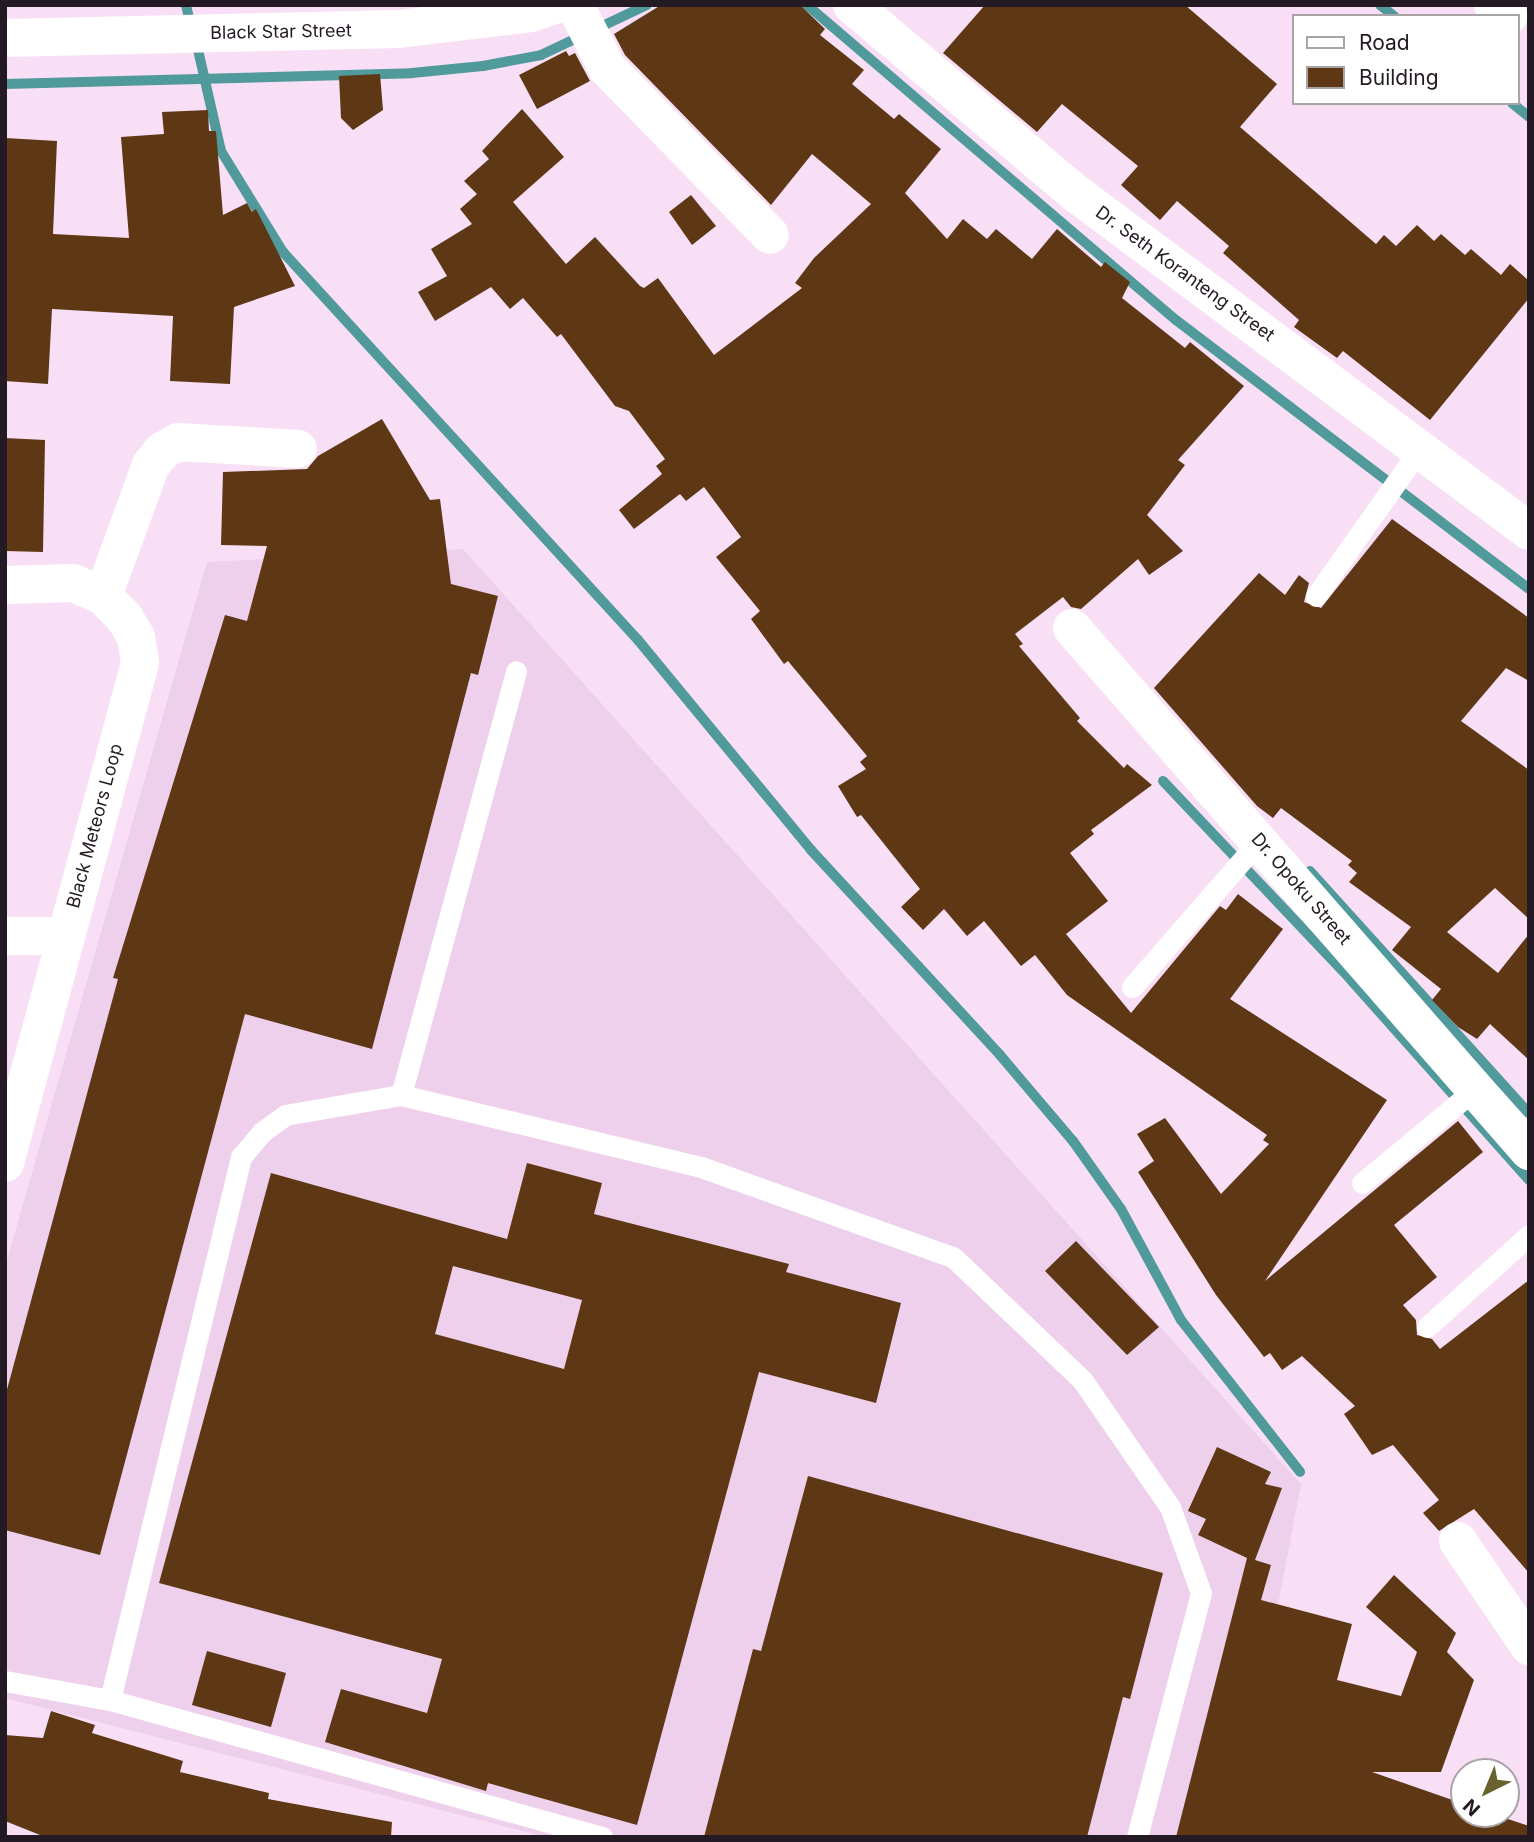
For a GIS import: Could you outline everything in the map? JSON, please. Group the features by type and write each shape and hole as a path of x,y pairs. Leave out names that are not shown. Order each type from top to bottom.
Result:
{"street":[{"name":"Black Star Street","path":"5,38 79,21 399,29 531,13 554,5"},
{"path":"575,5 607,68 770,235"},
{"name":"Dr. Seth Koranteng Street","path":"852,5 1078,195 1421,447 1529,531"},
{"path":"103,596 151,465 163,451 178,442 298,449"},
{"name":"Black Meteors Loop","path":"5,585 73,583 103,596 136,637 140,663 5,1163"},
{"name":"Dr. Opoku Street","path":"1072,628 1529,1152"},
{"path":"5,936 65,936"},
{"path":"1458,1541 1529,1646"}],"lane":[{"path":"1317,596 1421,447"},
{"path":"401,1095 516,671"},
{"path":"1132,987 1259,841"},
{"path":"1362,1183 1474,1090"},
{"path":"110,1700 241,1157 261,1132 285,1115 401,1095 701,1167 953,1256 1083,1381 1170,1507 1201,1593 1137,1837"},
{"path":"1427,1327 1529,1234"},
{"path":"5,1681 110,1700 602,1837"}],"shaded area":[{"path":"463,549 1301,1484 1234,1837 546,1837 5,1698 5,1267 207,562"}],"building":[{"path":"661,5 800,5 825,29 820,35 864,70 852,84 894,119 899,114 941,149 905,193 947,239 963,219 987,239 996,229 1032,259 1057,229 1101,267 1105,262 1130,282 1122,298 1185,348 1190,342 1244,386 1178,460 1185,465 1147,515 1183,551 1149,575 1138,559 1081,609 1071,607 1063,597 1015,634 1023,644 1019,646 1080,718 1077,721 1124,768 1127,764 1152,785 1091,830 1094,834 1070,853 1108,901 1066,934 1131,1013 1220,906 1226,910 1238,894 1283,929 1230,999 1387,1100 1265,1281 1458,1121 1483,1152 1394,1225 1437,1277 1403,1305 1416,1320 1417,1335 1432,1339 1440,1349 1529,1280 1529,1573 1474,1509 1439,1531 1423,1513 1439,1500 1393,1445 1372,1455 1344,1414 1355,1406 1302,1356 1282,1370 1270,1353 1264,1357 1216,1295 1138,1172 1154,1161 1137,1134 1165,1118 1221,1194 1269,1144 1263,1140 1267,1135 1067,995 1035,955 1021,966 984,921 967,936 944,909 923,930 901,907 920,889 861,815 857,817 838,786 866,769 860,762 867,756 788,661 784,664 751,619 760,611 716,557 741,537 704,487 686,501 680,494 634,529 619,510 662,474 656,466 665,459 629,411 615,406 561,334 557,337 523,298 510,309 491,287 435,321 418,292 447,276 431,249 472,224 460,209 477,194 464,181 489,159 482,151 522,109 564,157 513,202 566,264 595,237 640,286 644,288 658,278 714,355 802,288 795,283 814,258 871,204 812,154 771,205 625,55 614,34"},
{"path":"985,5 1185,5 1277,84 1240,127 1376,244 1384,235 1396,246 1417,225 1434,241 1441,234 1465,255 1471,249 1501,275 1510,264 1529,281 1529,298 1430,420 1343,351 1337,358 1294,327 1299,320 1223,253 1229,246 1177,201 1160,220 1121,185 1138,166 1062,104 1037,132 943,53"},
{"path":"566,51 569,56 575,53 590,81 537,109 519,75"},
{"path":"380,74 383,110 353,130 341,118 339,76"},
{"path":"208,110 209,131 216,131 223,215 247,203 252,212 256,209 295,286 234,307 230,384 170,381 173,316 52,309 48,384 5,381 5,138 57,141 53,234 129,238 121,137 164,134 162,112"},
{"path":"691,195 716,226 692,245 669,212"},
{"path":"382,419 430,500 440,499 451,584 498,596 478,675 471,673 372,1049 245,1014 100,1555 5,1530 5,1397 118,979 113,978 225,615 247,621 267,546 221,545 223,472 307,469 318,456"},
{"path":"5,438 45,440 43,552 5,551"},
{"path":"1392,519 1529,618 1529,681 1506,668 1461,721 1529,770 1529,919 1495,888 1447,932 1498,973 1529,934 1529,1060 1490,1024 1477,1039 1458,1027 1432,1000 1441,989 1392,950 1411,927 1349,882 1357,873 1348,865 1352,861 1281,808 1273,818 1257,806 1154,688 1259,573 1285,595 1299,575 1309,583 1304,602 1321,608"},
{"path":"527,1163 602,1183 594,1214 789,1264 786,1272 901,1303 876,1403 759,1372 637,1825 488,1783 486,1791 325,1742 341,1689 427,1713 442,1659 159,1583 271,1173 507,1239","holes":["453,1266 582,1300 564,1369 435,1334"]},
{"path":"1076,1241 1159,1327 1127,1355 1045,1271"},
{"path":"1217,1447 1271,1472 1265,1484 1282,1488 1255,1560 1271,1565 1261,1600 1352,1624 1337,1680 1401,1696 1417,1652 1366,1607 1394,1575 1456,1633 1447,1652 1474,1680 1441,1772 1372,1772 1450,1799 1450,1828 1520,1828 1520,1823 1529,1826 1529,1837 1176,1837 1247,1558 1198,1535 1206,1519 1188,1511"},
{"path":"808,1476 1163,1573 1130,1699 1123,1697 1087,1837 704,1837 753,1649 761,1651"},
{"path":"207,1651 286,1673 271,1727 192,1705"},
{"path":"51,1711 95,1725 92,1733 183,1761 180,1772 269,1793 268,1799 392,1822 391,1837 45,1837 5,1821 5,1735 43,1738"}],"waterway":[{"path":"186,5 191,26"},
{"path":"5,84 412,73 483,66 541,55 647,5"},
{"path":"807,5 1176,320 1529,589"},
{"path":"1380,5 1391,14"},
{"path":"196,41 221,151 283,252 638,640 811,850 1000,1055 1073,1141 1121,1209 1181,1320 1300,1472"},
{"path":"1514,105 1529,117"},
{"path":"1163,781 1342,970 1529,1180"},
{"path":"1310,871 1529,1113"}]}
